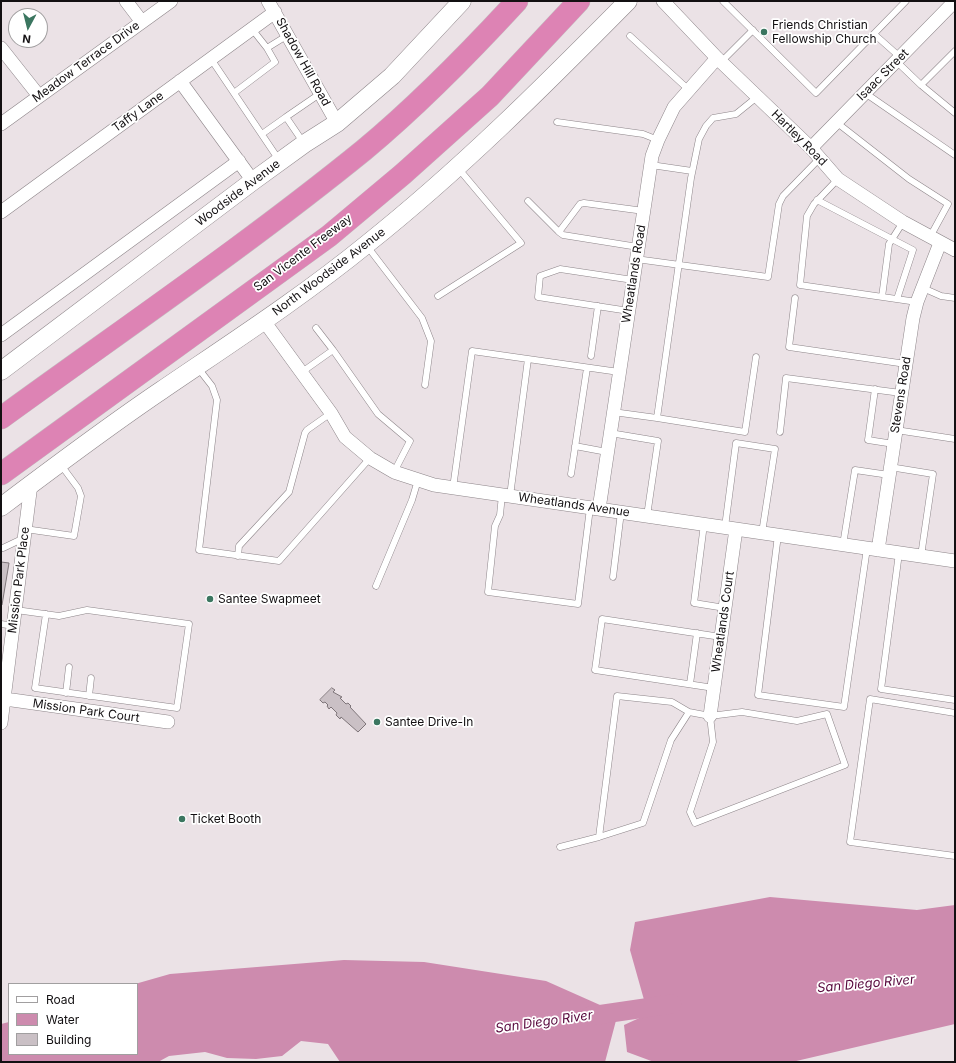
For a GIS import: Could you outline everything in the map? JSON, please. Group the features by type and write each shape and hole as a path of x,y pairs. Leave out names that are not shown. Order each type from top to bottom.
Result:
{"highway":[{"path":"1,418 269,223 365,149 432,87 517,1"},
{"name":"San Vicente Freeway","path":"1,474 329,236 404,174 490,96 579,1"}],"street":[{"path":"126,1 142,22"},
{"name":"Meadow Terrace Drive","path":"1,124 171,1"},
{"name":"Shadow Hill Road","path":"268,1 337,123"},
{"name":"Woodside Avenue","path":"1,371 280,161 337,123 392,76 462,1"},
{"name":"North Woodside Avenue","path":"1,507 197,366 264,321 366,245 458,168 530,100 628,1"},
{"name":"Hartley Road","path":"663,1 719,60 820,158 838,179 903,222 935,241 955,250"},
{"name":"Isaac Street","path":"810,148 955,1"},
{"name":"Taffy Lane","path":"1,212 275,12"},
{"path":"1,48 40,96"},
{"name":"Wheatlands Road","path":"594,508 607,452 651,165 658,140 674,107 719,60"},
{"path":"180,81 253,181"},
{"path":"1,336 239,162"},
{"name":"Stevens Road","path":"872,549 890,471 917,302 935,241"},
{"name":"Wheatlands Avenue","path":"264,321 331,413 345,437 370,458 394,472 434,485 955,561"},
{"name":"Mission Park Place","path":"1,723 7,625 16,610 31,484"},
{"name":"Wheatlands Court","path":"710,716 725,608 730,528"},
{"name":"Mission Park Court","path":"3,705 168,722"}],"lane":[{"path":"723,1 816,93 906,1"},
{"path":"234,93 275,62 267,48 252,29"},
{"path":"719,60 753,30"},
{"path":"874,34 921,84 955,113"},
{"path":"267,48 288,35"},
{"path":"630,36 689,90"},
{"path":"921,84 955,50"},
{"path":"211,59 280,161"},
{"path":"262,134 321,93"},
{"path":"865,93 955,154"},
{"path":"657,418 692,171 699,139 706,126 713,118 736,114 757,97"},
{"path":"286,118 304,144"},
{"path":"557,122 643,134 658,140"},
{"path":"836,122 909,178 948,204 935,241"},
{"path":"528,201 563,235 679,265 768,277 780,204 783,196 820,158"},
{"path":"651,165 692,171"},
{"path":"438,296 521,243 458,168"},
{"path":"838,179 817,200 807,216 800,286 917,302"},
{"path":"817,200 912,250 897,299"},
{"path":"559,232 580,204 584,203 644,211"},
{"path":"882,297 889,244 903,222"},
{"path":"366,245 428,328 432,341 425,385"},
{"path":"628,311 538,297 540,276 560,269 633,280"},
{"path":"922,288 941,296 955,298"},
{"path":"795,298 789,347 906,364"},
{"path":"592,356 598,306"},
{"path":"316,328 378,414 410,441 394,472"},
{"path":"302,372 333,350"},
{"path":"453,488 472,351 619,372"},
{"path":"613,412 745,432 756,357"},
{"path":"528,359 506,496 495,526 488,592 578,604 594,508"},
{"path":"197,366 212,386 217,400 199,550 279,561 370,458"},
{"path":"571,474 587,368"},
{"path":"780,432 786,378 902,393"},
{"path":"875,389 868,440 894,444"},
{"path":"238,556 239,546 289,492 307,430 331,413"},
{"path":"896,430 955,439"},
{"path":"610,433 658,441 647,516"},
{"path":"730,528 736,443 775,449 762,533"},
{"path":"575,446 607,452"},
{"path":"3,548 25,533 74,536 81,496 78,488 60,464"},
{"path":"844,545 855,470 933,474 921,556"},
{"path":"376,586 412,500 418,480"},
{"path":"614,578 622,512"},
{"path":"704,524 694,603 725,608"},
{"path":"778,535 758,696 844,707 872,549"},
{"path":"899,553 881,689 955,700"},
{"path":"16,610 46,614 60,616 87,610 189,624 177,708 35,688 46,614"},
{"path":"714,688 595,670 602,619 721,637"},
{"path":"690,684 697,633"},
{"path":"66,692 69,667"},
{"path":"89,696 91,678"},
{"path":"599,837 617,696 672,702 689,712 710,716 742,712 797,721 827,714 845,765 695,823 690,812 713,742 710,716"},
{"path":"955,712 870,699 850,842 955,856"},
{"path":"560,847 599,837 643,823 671,740 689,712"}],"water":[{"path":"770,897 917,910 955,905 955,1024 792,1062 654,1062 627,1052 624,1025 648,1014 630,950 635,922"},
{"path":"344,960 424,962 546,981 618,1013 605,1062 340,1062 328,1044 301,1041 282,1056 256,1059 227,1058 205,1052 169,1056 158,1062 1,1062 1,1024 8,1022 8,1055 138,1055 138,983 170,974"}],"building":[{"path":"1,562 9,563 2,605 1,605"},
{"path":"332,688 335,690 333,692 342,697 340,698 346,704 348,703 351,706 350,707 366,724 358,732 341,717 340,719 331,707 329,709 325,702 323,703 320,700"}],"waterway":[{"name":"San Diego River","path":"590,1016 672,1004"}],"place":[{"name":"Friends Christian Fellowship Church","path":"764,32"},
{"name":"Santee Swapmeet","path":"210,599"},
{"name":"Santee Drive-In","path":"377,722"},
{"name":"Ticket Booth","path":"182,819"}]}
